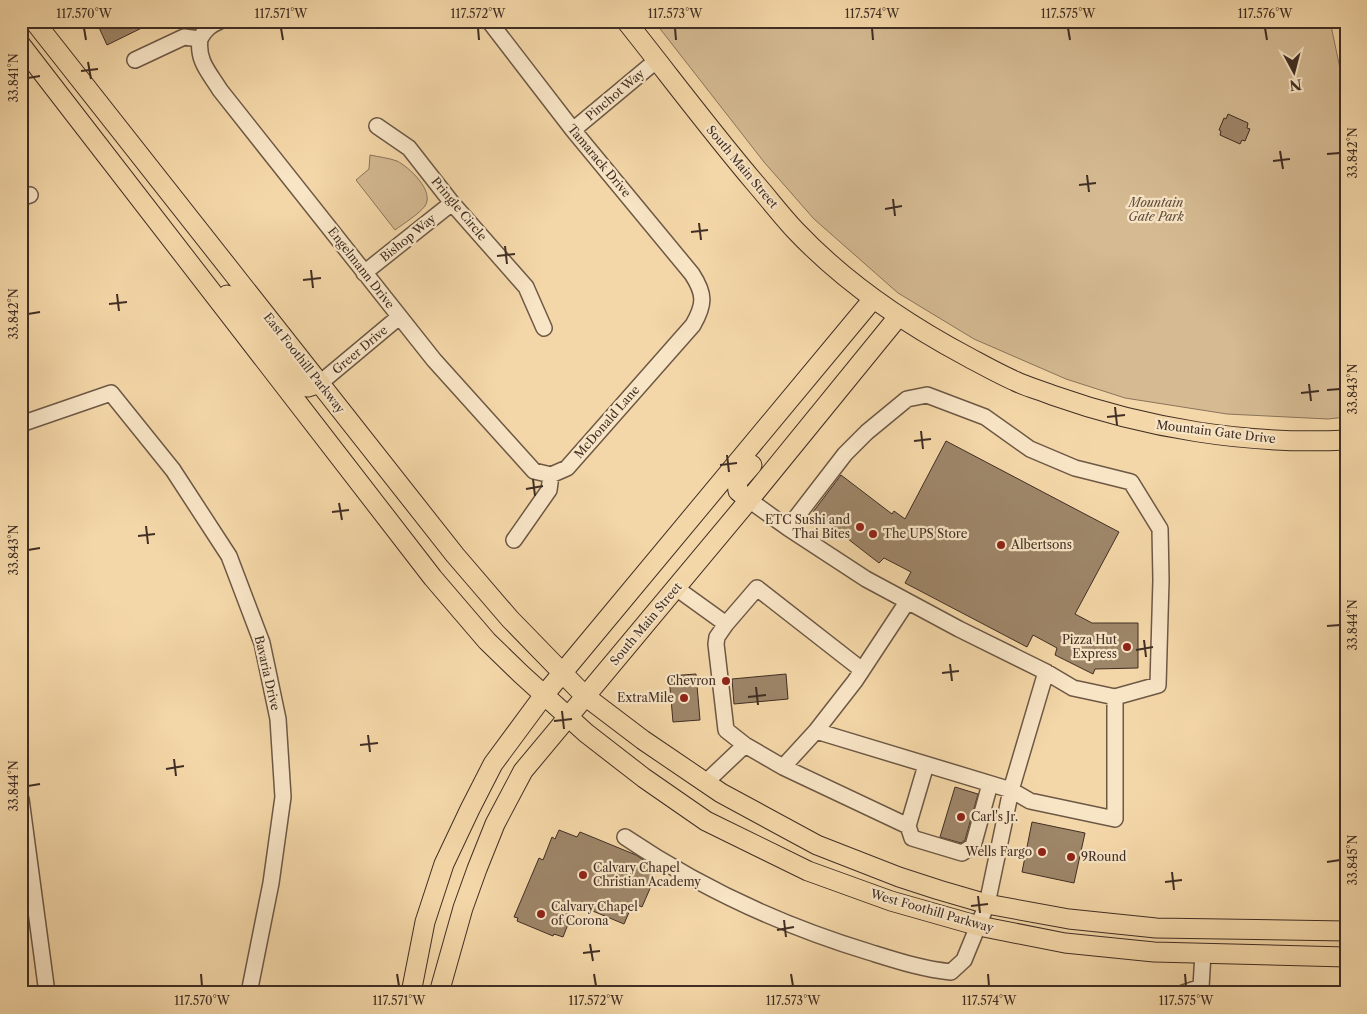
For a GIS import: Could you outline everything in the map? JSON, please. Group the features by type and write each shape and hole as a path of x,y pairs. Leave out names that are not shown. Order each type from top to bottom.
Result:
{"main road":[{"name":"East Foothill Parkway","path":"34,21 455,555 510,619 585,696"},
{"name":"South Main Street","path":"439,993 463,908 495,824 523,770 749,500 898,317 850,281 795,230 704,122 626,21"},
{"path":"21,44 433,578 486,641 568,716"},
{"path":"190,262 245,312 296,379 308,387 320,383"},
{"path":"411,993 425,922 444,864 493,764 544,695 873,299"},
{"name":"Mountain Gate Drive","path":"898,317 1014,381 1092,408 1148,423 1224,435 1305,442 1346,440"},
{"path":"749,500 738,491 737,482 762,454 765,444 765,430"},
{"name":"West Foothill Parkway","path":"585,696 643,740 721,793 817,845 899,878 987,904 1069,919 1156,928 1346,931"},
{"name":"West Foothill Parkway","path":"568,716 586,733 652,784 706,820 808,872 891,901 979,926 1065,944 1154,952 1346,956"}],"street":[{"path":"135,60 184,37 200,39 204,31 220,21"},
{"name":"Tamarack Drive","path":"489,21 573,130 692,274 700,287 703,302"},
{"name":"Engelmann Drive","path":"200,39 199,50 202,61 220,90 364,274 434,360 534,471 551,475"},
{"name":"Pinchot Way","path":"573,130 657,60"},
{"name":"Pringle Circle","path":"377,126 409,148 452,203 526,287 544,328"},
{"name":"Bishop Way","path":"364,274 452,203"},
{"name":"McDonald Lane","path":"551,475 567,468 657,366 693,325 700,314 703,302"},
{"name":"Greer Drive","path":"320,383 400,317"},
{"name":"Bavaria Drive","path":"21,424 111,394 173,470 229,556 262,643 278,719 283,797 271,883 249,993"},
{"path":"749,500 788,528 866,579 907,602 1046,672 1073,688 1115,697 1158,685 1161,580 1160,529 1131,482 1075,468 1030,449 985,417 927,396 907,399 867,432 845,454 788,528"},
{"path":"514,540 549,490 551,475"},
{"path":"676,588 726,624"},
{"path":"862,670 756,588 717,637 716,644 726,730 745,745 783,767 908,826"},
{"path":"783,767 816,731 862,670 907,602"},
{"path":"624,837 660,861 748,906 826,939 926,969 951,972 964,960 987,904 1011,790 1046,672"},
{"path":"816,731 1011,790 1030,800 1115,819 1115,697"},
{"path":"706,782 745,745"},
{"path":"926,765 908,826 912,838 962,854 973,846 990,784"},
{"path":"21,799 47,993"},
{"path":"1183,993 1201,987 1203,953"}],"green space":[{"name":"Mountain Gate Park","path":"654,21 1330,21 1346,97 1346,417 1328,419 1227,414 1125,398 1066,379 974,339 898,293 814,219 764,162"},
{"path":"370,155 394,160 402,164 414,174 427,193 425,206 415,216 395,230 356,180 369,169"}],"building":[{"path":"96,21 156,21 107,45"},
{"path":"1228,114 1248,123 1247,128 1250,129 1245,141 1242,140 1240,144 1220,135 1221,131 1219,130 1224,118 1226,119"},
{"name":"Albertsons","path":"946,441 1119,532 1075,614 1092,623 1138,623 1138,668 1095,669 1093,674 1055,655 1057,648 1033,635 1027,647 905,583 911,572 884,558 879,563 813,512 841,475 892,514 894,511 905,519"},
{"name":"ExtraMile","path":"696,674 700,720 673,722 669,676"},
{"path":"786,674 788,699 734,704 732,679"},
{"name":"Carl's Jr.","path":"955,787 978,794 965,840 961,843 940,837"},
{"path":"1032,822 1085,833 1074,883 1022,872"},
{"path":"559,830 577,837 580,832 636,855 654,868 651,876 655,877 642,907 633,903 624,924 576,904 563,937 554,934 553,936 517,921 518,918 514,917 539,858 543,860 552,837 555,839"}],"place":[{"name":"ETC Sushi and Thai Bites","path":"860,527"},
{"name":"The UPS Store","path":"873,534"},
{"name":"Albertsons","path":"1001,545"},
{"name":"Pizza Hut Express","path":"1127,647"},
{"name":"Chevron","path":"726,681"},
{"name":"ExtraMile","path":"684,698"},
{"name":"Carl's Jr.","path":"961,817"},
{"name":"Wells Fargo","path":"1042,852"},
{"name":"9Round","path":"1071,857"},
{"name":"Calvary Chapel Christian Academy","path":"583,875"},
{"name":"Calvary Chapel of Corona","path":"541,914"}]}
